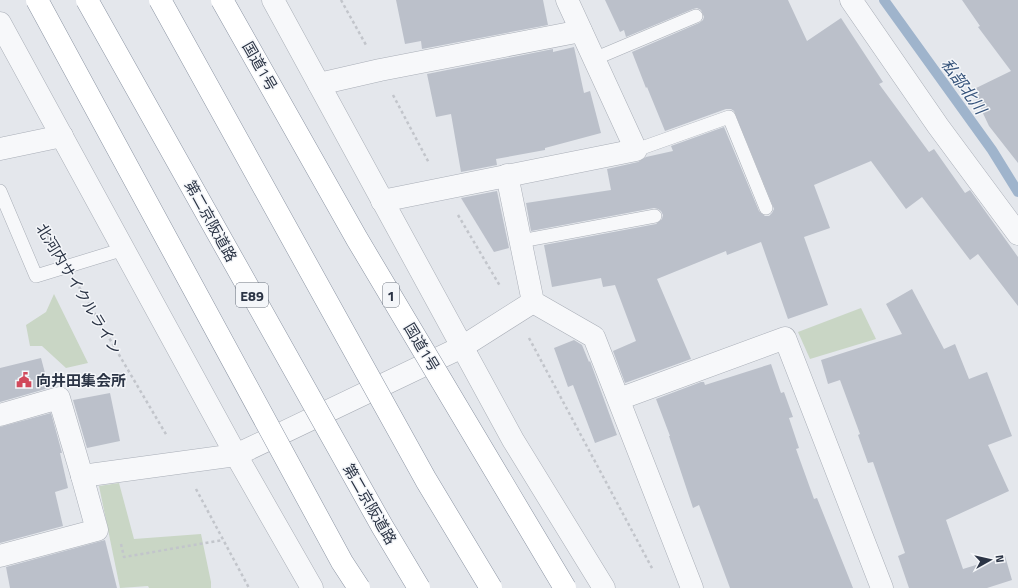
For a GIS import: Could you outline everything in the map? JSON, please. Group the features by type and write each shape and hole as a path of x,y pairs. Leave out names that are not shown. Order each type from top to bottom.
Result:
{"highway":[{"path":"37,0 342,562 359,588"},
{"name":"第二京阪道路","path":"87,0 382,526 419,588"},
{"path":"160,0 426,480 492,588"},
{"name":"国道1号","path":"222,0 357,239 565,588"}],"street":[{"path":"273,0 513,440 604,588"},
{"path":"382,201 636,150 567,0"},
{"path":"851,0 938,126 1018,234"},
{"path":"0,24 236,455 312,588"},
{"path":"319,84 380,70 581,31"},
{"path":"0,148 62,136"},
{"path":"507,175 533,302 594,337 692,588"},
{"path":"82,476 236,455 462,347 533,302"},
{"path":"619,399 785,338 882,588"},
{"path":"0,415 59,398 97,530 0,556"}],"lane":[{"path":"594,59 696,16"},
{"path":"636,150 729,117 766,208"},
{"path":"0,191 36,276 124,249"},
{"path":"521,242 655,216"}],"path":[{"name":"北河内サイクルライン","path":"42,226 182,462 248,588"},
{"path":"121,543 124,557 223,540"}],"green space":[{"path":"54,294 88,363 66,368 42,346 30,346 26,325 46,312"},
{"path":"861,308 876,339 810,359 798,332"},
{"path":"119,483 134,539 201,534 211,588 149,588 148,586 120,588 99,486"}],"building":[{"path":"396,0 543,0 548,25 422,49 421,41 405,44"},
{"path":"605,0 788,0 807,41 841,18 883,82 879,84 929,152 934,149 965,193 970,190 1018,257 1018,306 978,254 970,260 922,197 906,209 871,161 814,185 830,228 804,237 828,305 788,319 761,242 727,255 726,251 657,279 691,359 625,383 613,351 636,341 615,285 603,287 601,278 552,287 544,245 656,224 662,219 663,215 661,211 654,208 531,231 526,203 611,190 607,169 638,162 646,157 673,151 671,146 724,127 759,211 765,216 769,216 774,209 734,111 731,109 726,109 665,131 632,52 699,23 704,17 701,10 697,8 693,9 626,37 624,30 620,32"},
{"path":"962,0 1018,0 1018,163 989,126 972,90 1011,71 978,27 980,26"},
{"path":"574,47 584,93 590,91 601,133 545,148 545,150 496,159 497,165 461,172 451,114 436,117 427,74 553,49 553,52"},
{"path":"497,191 509,248 494,252 461,198"},
{"path":"912,289 944,349 955,344 969,379 987,372 1012,436 988,445 1009,491 946,520 963,569 1005,556 1012,580 987,588 909,588 898,556 905,553 873,462 868,463 858,435 860,434 840,380 828,384 821,360 902,334 886,304"},
{"path":"574,340 582,345 589,362 590,361 617,435 595,443 573,385 568,387 554,348"},
{"name":"向井田集会所","path":"41,358 49,388 0,402 0,368"},
{"path":"771,364 781,393 784,392 793,417 789,418 799,448 796,449 814,499 817,498 853,588 730,588 699,505 693,508 670,436 656,399 701,382 704,382 705,385"},
{"path":"110,393 120,441 87,448 73,400"},
{"path":"51,413 62,453 60,453 68,488 55,492 63,526 0,543 0,427"},
{"path":"105,540 117,588 10,588 6,567"}],"waterway":[{"name":"私部北川","path":"884,0 992,150 1018,192"}],"place":[{"name":"向井田集会所","path":"24,380"}]}
